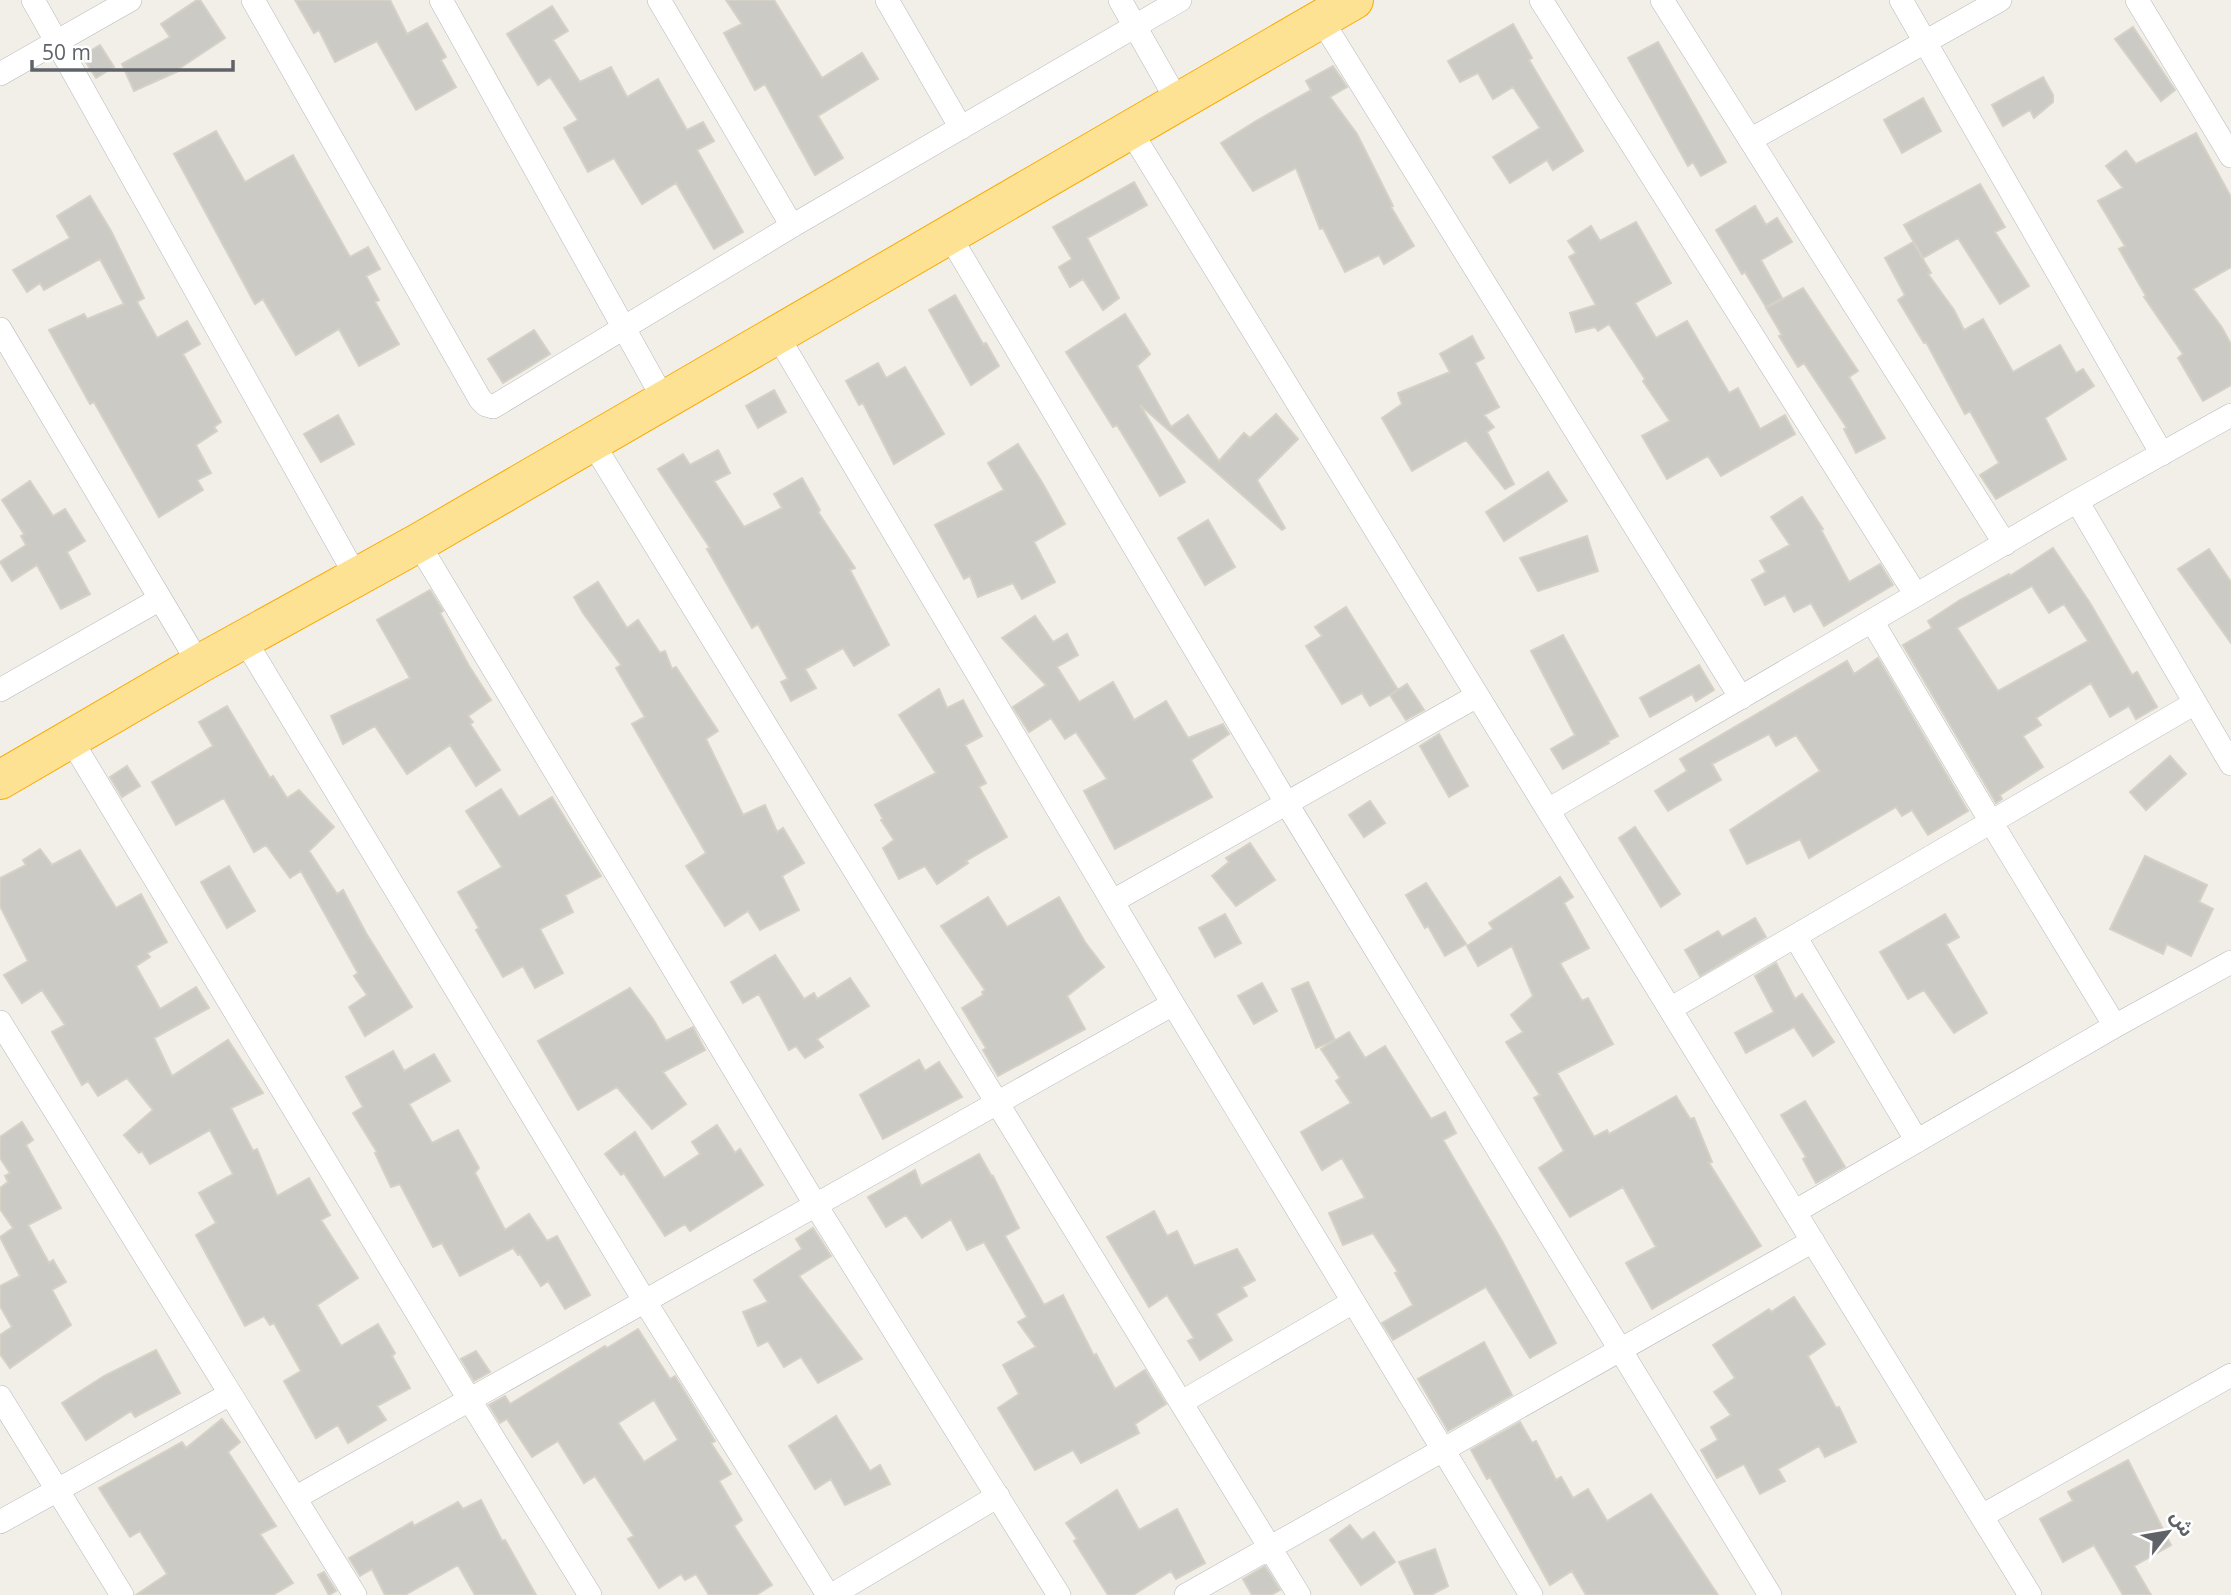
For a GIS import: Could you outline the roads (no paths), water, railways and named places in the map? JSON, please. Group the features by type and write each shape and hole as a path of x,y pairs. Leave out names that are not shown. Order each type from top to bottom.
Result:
{"highway":[{"path":"0,780 199,664 418,543 1354,0"}],"street":[{"path":"33,0 357,578"},
{"path":"0,74 130,0"},
{"path":"254,0 480,399 493,407 792,226 1180,0"},
{"path":"441,0 664,400"},
{"path":"659,0 792,226"},
{"path":"887,0 961,128"},
{"path":"1120,0 1178,102"},
{"path":"1541,0 1916,595"},
{"path":"1662,0 2005,544"},
{"path":"1901,0 2162,454"},
{"path":"1750,140 2000,0"},
{"path":"2137,0 2231,156"},
{"path":"1321,19 1741,698"},
{"path":"1130,130 1796,1211 2029,1595"},
{"path":"949,235 1287,804 1770,1595"},
{"path":"0,329 199,664"},
{"path":"777,335 1173,1004 1531,1595"},
{"path":"1548,810 2077,501 2231,415"},
{"path":"592,442 1299,1595"},
{"path":"2077,501 2231,764"},
{"path":"418,543 815,1204 1059,1595"},
{"path":"0,690 160,599"},
{"path":"1872,621 2115,1027"},
{"path":"244,639 644,1300 830,1595 998,1496"},
{"path":"1113,901 1477,696"},
{"path":"1670,1009 1796,938 2195,703"},
{"path":"70,738 468,1399 590,1595"},
{"path":"1796,938 1917,1141"},
{"path":"1796,1211 2231,962"},
{"path":"295,1498 1173,1004"},
{"path":"0,1022 355,1595"},
{"path":"1186,1595 1813,1241"},
{"path":"1182,1402 1353,1302"},
{"path":"1982,1516 2231,1375"},
{"path":"0,1522 230,1394"},
{"path":"0,1397 122,1595"}]}
